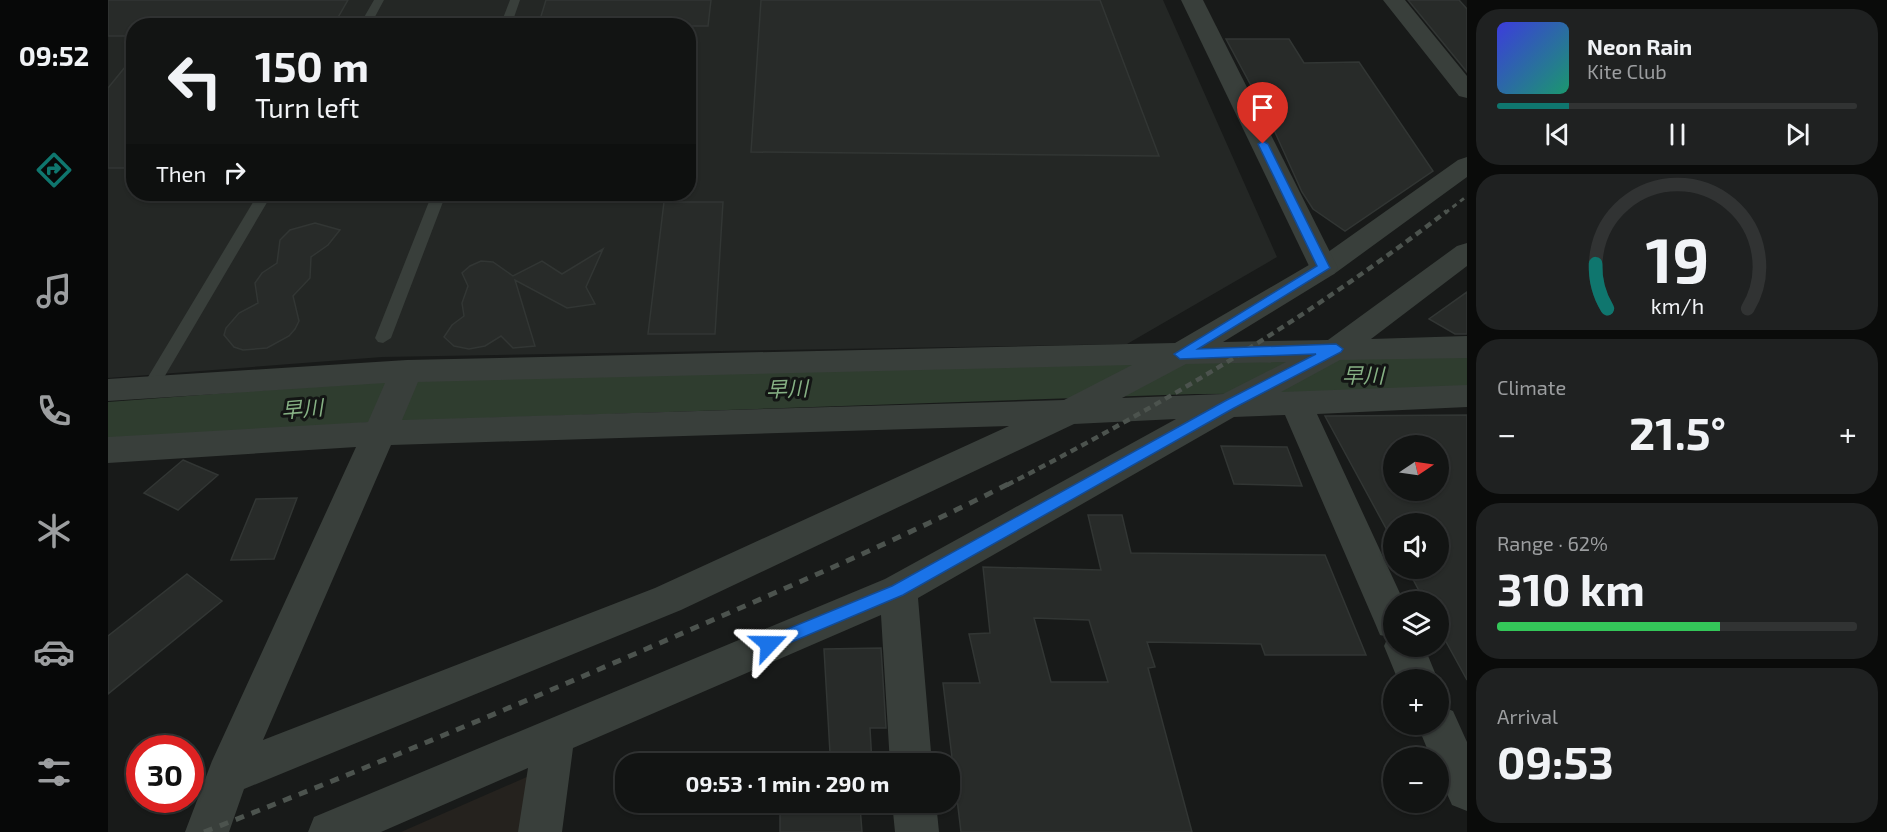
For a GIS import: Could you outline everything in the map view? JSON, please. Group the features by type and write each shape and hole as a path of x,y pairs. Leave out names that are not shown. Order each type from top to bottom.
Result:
{"street":[{"path":"1192,0 1324,268"},
{"path":"1394,0 1467,91"},
{"path":"227,775 668,599 1069,412 1180,354 1324,268 1467,165"},
{"path":"330,832 898,590 1229,405 1336,349 1467,252"},
{"path":"108,390 407,371 1467,347"},
{"path":"207,832 227,775 407,371"},
{"path":"108,450 380,433 1069,412 1467,396"},
{"path":"1296,403 1383,598"},
{"path":"898,590 910,753"},
{"path":"540,832 554,735"},
{"path":"1443,735 1467,790"},
{"path":"915,813 917,832"}],"lane":[{"path":"369,18 379,0"},
{"path":"508,18 515,0"},
{"path":"150,387 261,201"},
{"path":"383,338 436,201"}],"shaded area":[{"path":"108,0 1163,0 1277,257 1127,344 382,357 108,378"},
{"path":"529,776 520,832 401,832"}],"building":[{"path":"108,0 348,0 338,18 126,18 126,36 108,36"},
{"path":"546,0 711,0 708,26 696,26 696,18 540,18"},
{"path":"761,0 1100,0 1159,156 751,152"},
{"path":"1408,0 1459,0 1467,9 1467,72"},
{"path":"1226,39 1289,39 1304,63 1359,62 1433,171 1345,231 1313,209 1302,192 1269,119"},
{"path":"126,66 126,168 108,168 108,88"},
{"path":"664,202 723,202 715,334 648,334"},
{"path":"315,223 340,230 328,245 311,257 310,278 293,296 299,321 295,329 289,336 267,348 243,350 234,347 224,335 226,328 239,313 258,303 255,283 262,273 277,263 280,240 290,230"},
{"path":"603,249 586,287 595,304 567,308 515,280 535,346 513,348 501,336 485,346 469,349 454,346 444,337 452,325 464,316 462,303 468,286 462,273 470,266 481,261 493,262 513,276 542,261 562,274"},
{"path":"1467,292 1467,334 1455,334 1429,319"},
{"path":"1467,415 1467,680 1449,647 1449,591 1419,591 1413,579 1449,579 1449,513 1383,513 1383,523 1325,416"},
{"path":"1221,446 1287,447 1302,486 1234,484"},
{"path":"183,460 218,475 178,510 144,493"},
{"path":"297,498 274,559 231,560 256,499"},
{"path":"1088,515 1122,515 1131,553 1325,555 1366,655 1265,655 1261,644 1147,642 1155,667 1148,668 1192,832 961,832 959,813 960,753 951,753 943,683 980,683 969,634 990,633 983,567 1101,570","holes":["1034,618 1089,620 1108,682 1051,682"]},
{"path":"187,574 222,601 108,694 108,636"},
{"path":"881,648 886,728 870,728 871,753 830,753 824,649"},
{"path":"780,752 830,753 780,753"},
{"path":"780,813 861,813 862,832 780,832"}],"waterway":[{"name":"早川","path":"108,423 373,402 1195,375 1467,374"}],"railway":[{"path":"1445,213 1467,196"},
{"path":"1007,485 1178,391 1288,324 1447,211"},
{"path":"204,832 500,712 844,562 1010,483"}],"route":[{"path":"769,644 898,590 1229,405 1336,349 1180,354 1324,268 1263,144"}]}
